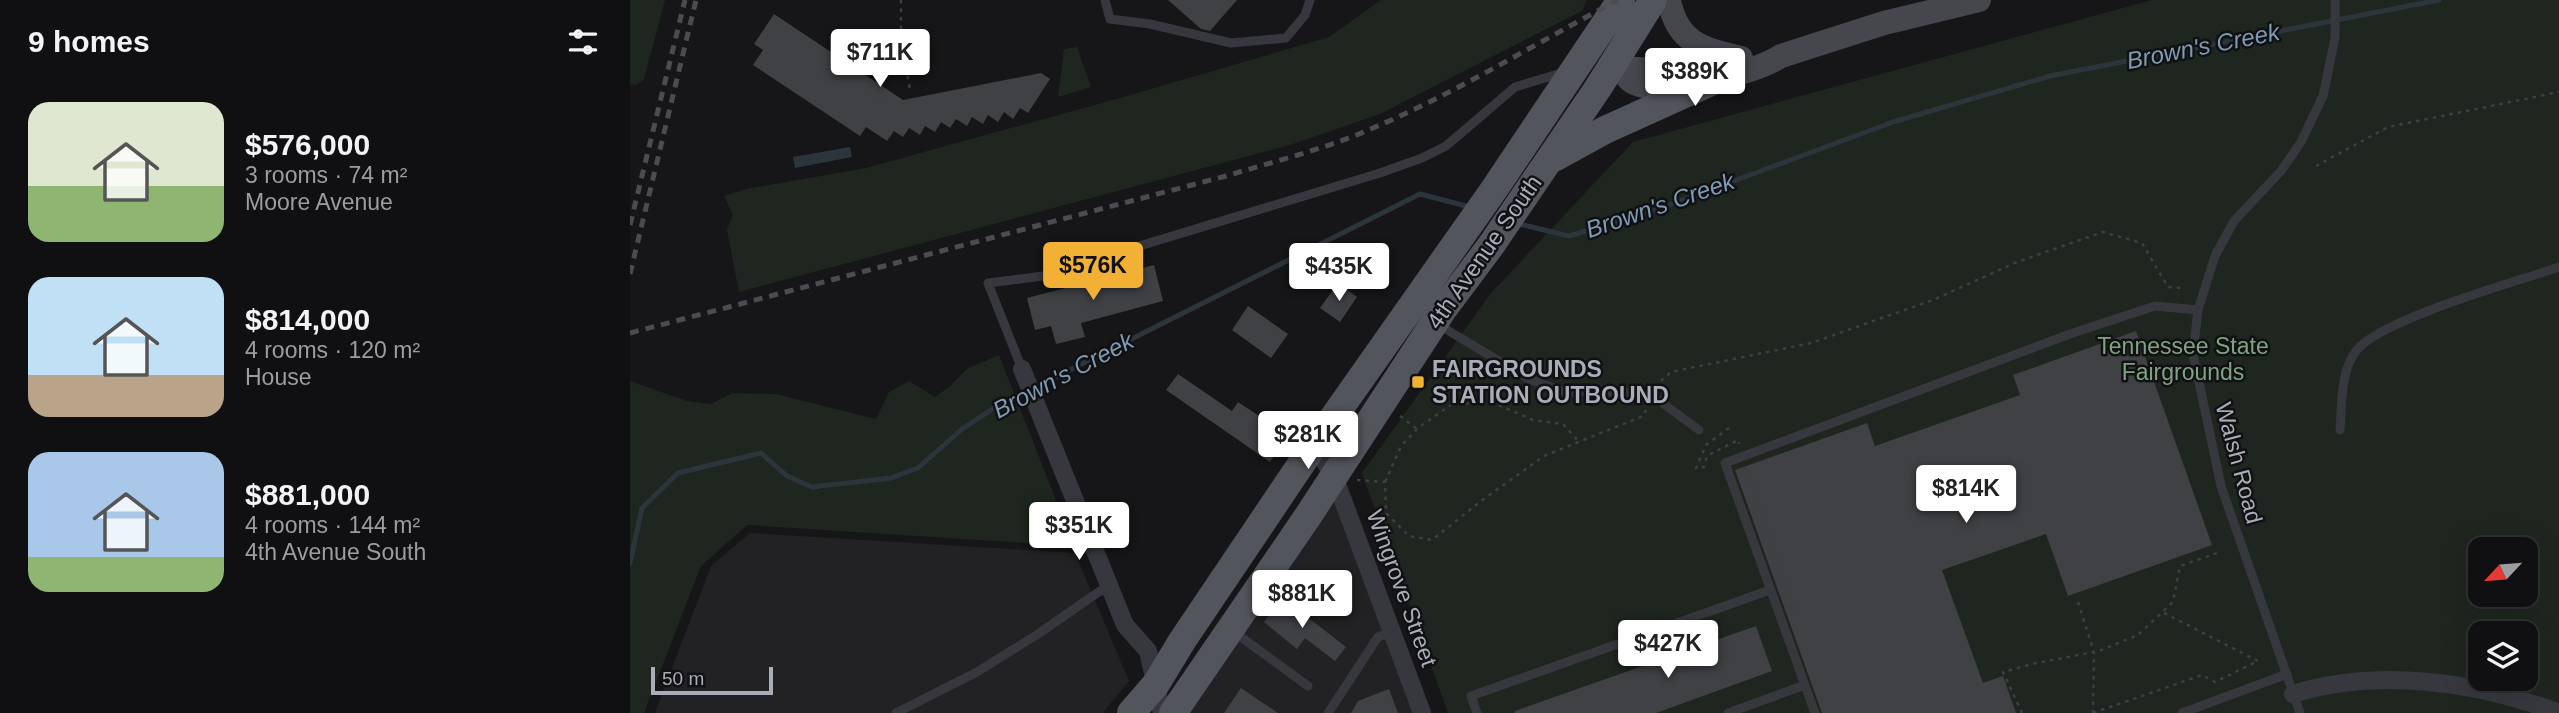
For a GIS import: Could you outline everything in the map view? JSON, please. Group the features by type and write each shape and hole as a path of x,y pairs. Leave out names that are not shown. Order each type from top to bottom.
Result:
{"main road":[{"name":"4th Avenue South","path":"1173,713 1230,629 1344,478 1466,230 1621,0"},
{"name":"4th Avenue South","path":"1130,713 1156,684 1314,445 1422,316 1492,244 1548,161 1618,66 1653,0"},
{"path":"1548,161 1601,132 1720,78"}],"street":[{"path":"1669,0 1673,18 1686,38 1704,48 1741,58"},
{"path":"1618,66 1630,81 1649,88 1678,88 1768,64 1781,56 1884,23 1979,0"},
{"path":"1581,59 1618,66 1690,70 1766,52 1781,56"},
{"path":"1022,369 1125,625 1148,650 1162,713"},
{"name":"Wingrove Street","path":"1314,445 1344,478 1392,632 1422,713"},
{"path":"2293,694 2352,681 2435,683 2488,692 2559,713"}],"lane":[{"path":"1105,0 1110,19 1150,24 1231,43 1286,38 1305,15 1310,0"},
{"name":"Walsh Road","path":"2300,713 2221,486 2193,354 2198,310 2215,256 2234,221 2253,198 2281,172 2301,142 2323,96 2335,38 2335,0"},
{"path":"1022,369 988,283 1074,272 1090,261 1422,158 1446,146 1515,86 1581,59"},
{"path":"2340,430 2345,375 2350,363 2356,351 2385,328 2559,267"},
{"path":"1815,713 1725,463 2082,330 2155,306 2198,310"},
{"path":"1422,316 1528,379 1563,392 1629,392 1657,399 1699,430"},
{"path":"896,713 977,672 1100,591 1112,590"},
{"path":"1477,713 1471,696 1770,590"},
{"path":"1230,629 1308,685"},
{"path":"1328,713 1378,637 1392,632"},
{"path":"2182,713 2287,674"},
{"path":"1728,713 1805,685"}],"path":[{"path":"901,0 901,42 910,89"},
{"path":"2316,166 2388,127 2559,92"},
{"path":"1661,381 1671,372 1811,343 1933,300 2017,262 2103,232 2142,243 2168,287 2182,289"},
{"path":"1579,442 1563,424 1534,421 1494,402 1452,404 1417,429 1401,446 1384,482 1385,513 1409,536 1432,540 1481,500 1544,456 1579,442 1643,416 1648,408"},
{"path":"1395,413 1417,429"},
{"path":"1344,478 1384,482"},
{"path":"2022,713 2003,672 2094,652 2138,635 2173,602 2180,566 2220,552"},
{"path":"2078,602 2094,652 2093,713 2202,675 2215,682 2258,661 2163,612"}],"shaded area":[{"path":"850,147 852,157 795,168 793,157"},
{"path":"1334,476 1422,713 1173,713"},
{"path":"750,533 1075,553 1129,681 1103,713 655,713 711,566"}],"green space":[{"path":"630,0 665,0 644,79 636,85 630,84"},
{"path":"1381,0 1587,0 1582,11 1380,114 1290,145 739,292 727,230 733,215 724,196 746,189 866,168 1329,37"},
{"name":"Tennessee State Fairgrounds","path":"2152,0 2559,0 2559,713 1448,713 1362,473 1491,293 1633,142"},
{"path":"1077,47 1091,87 1058,97 1064,49"},
{"path":"999,355 1074,546 747,525 701,566 644,713 630,713 630,381 687,401 711,404 732,393 776,394 876,419 889,392 909,381 935,397 968,368"}],"building":[{"path":"1168,0 1237,0 1210,31 1201,29"},
{"path":"774,14 903,100 1041,73 1050,79 1028,113 1020,108 1013,119 1004,112 998,122 988,115 983,124 972,117 967,126 956,119 950,128 941,122 935,132 925,126 920,135 909,128 903,137 894,131 887,141 866,127 860,136 753,65 763,50 754,44"},
{"path":"1154,265 1163,301 1081,323 1085,337 1056,344 1051,326 1035,330 1027,298"},
{"path":"1338,283 1357,297 1340,322 1320,308"},
{"path":"1248,306 1288,334 1271,358 1232,330"},
{"path":"2136,331 2212,545 2068,596 2046,534 1942,570 1983,683 2003,676 2016,713 1822,713 1735,470 1867,423 1875,446 2020,395 2013,375"},
{"path":"1178,374 1232,411 1238,402 1262,418 1258,423 1285,441 1270,462 1166,390"},
{"path":"1283,598 1346,647 1335,661 1305,638 1297,649 1264,622"},
{"path":"1756,626 1772,671 1656,713 1515,713 1515,711"},
{"path":"1241,688 1278,713 1224,713"},
{"path":"1389,689 1398,713 1351,713 1358,701"}],"waterway":[{"name":"Brown's Creek","path":"1515,223 1569,236 1656,210 1893,122 2050,76 2439,0"},
{"name":"Brown's Creek","path":"630,563 642,508 678,473 761,453 787,476 812,487 891,478 918,468 962,429 994,408 1420,194 1470,207"}],"railway":[{"path":"630,225 685,0"},
{"path":"630,274 696,0"},
{"path":"630,333 1226,176 1319,148 1373,128 1436,99 1618,0"}],"place":[{"name":"FAIRGROUNDS STATION OUTBOUND","path":"1418,382"}]}
